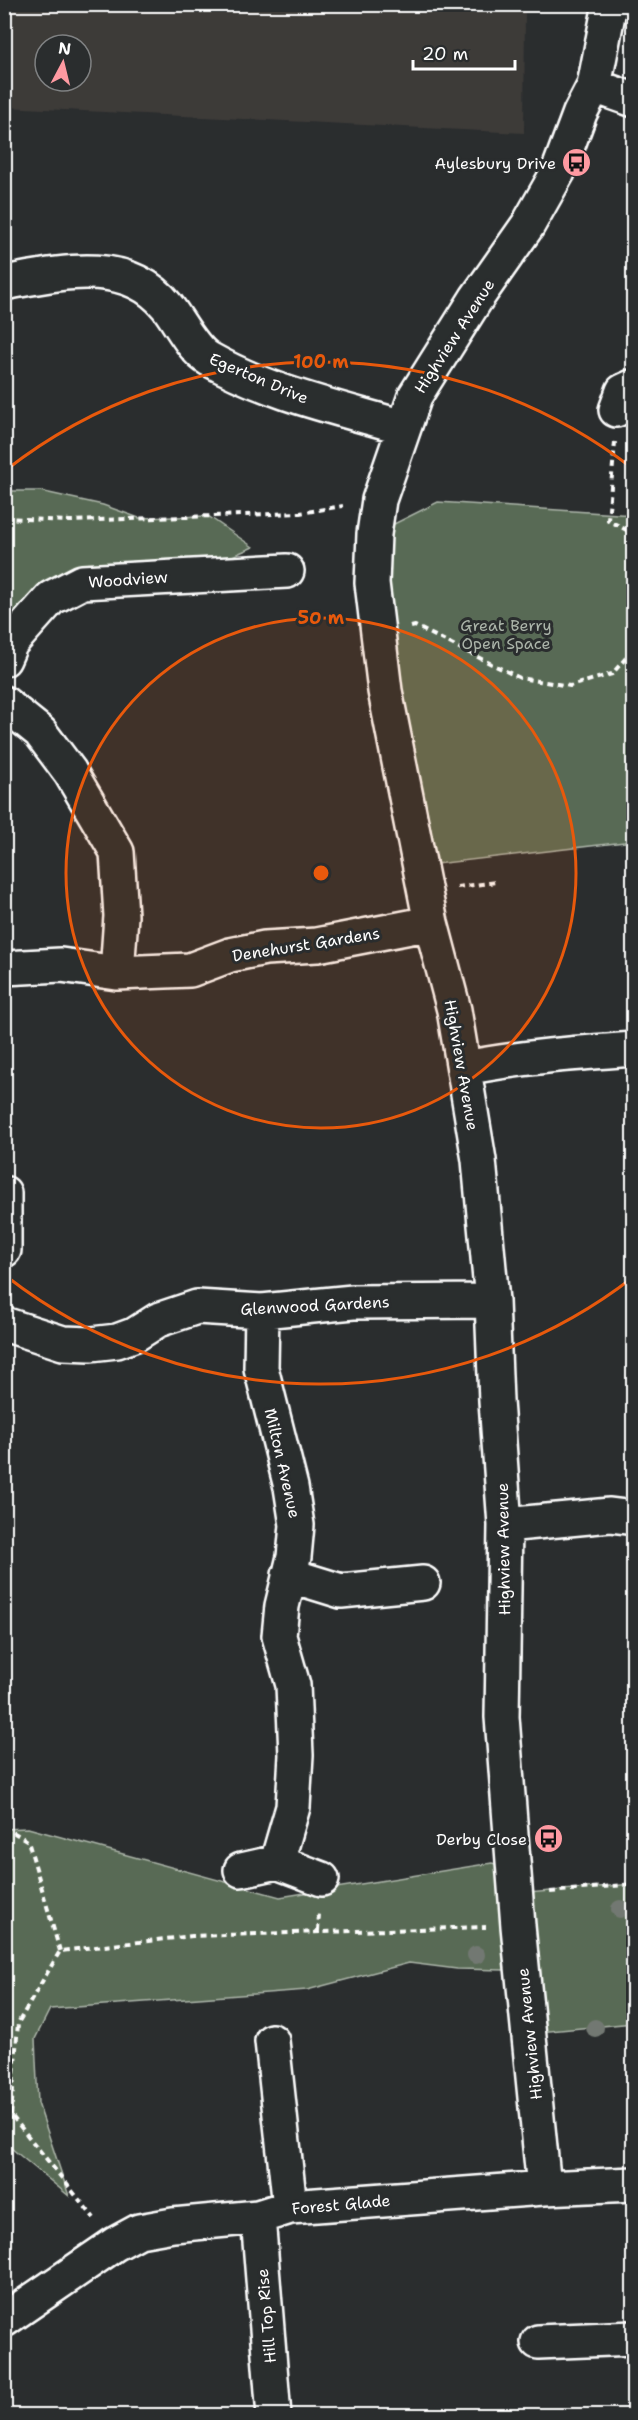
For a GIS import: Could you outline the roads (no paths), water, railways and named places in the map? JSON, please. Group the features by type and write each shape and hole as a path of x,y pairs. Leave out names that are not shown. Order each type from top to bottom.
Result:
{"street":[{"name":"Highview Avenue","path":"544,2188 517,1910 502,1717 505,1525 496,1401 492,1301 479,1161 454,1010 431,923 385,692 372,583 374,534 379,500 415,396 433,364 528,225 558,172 580,113 594,86 610,4"},
{"path":"594,86 633,100"},
{"name":"Egerton Drive","path":"4,283 79,271 105,272 133,279 157,294 206,357 289,394 403,428"},
{"name":"Woodview","path":"4,659 11,643 51,598 82,582 287,571"},
{"path":"4,703 40,732 70,772 117,852 121,916 117,974"},
{"name":"Denehurst Gardens","path":"4,968 61,965 117,974 190,970 230,955 265,948 317,945 431,923"},
{"path":"465,1068 555,1054 633,1049"},
{"path":"4,1193 4,1250"},
{"name":"Glenwood Gardens","path":"4,1324 63,1343 91,1344 117,1341 136,1334 158,1320 197,1307 262,1311 353,1302 492,1301"},
{"name":"Milton Avenue","path":"262,1311 261,1368 291,1487 297,1525 294,1557 282,1606 279,1636 293,1685 296,1755 292,1808 277,1862"},
{"path":"505,1525 598,1516 633,1518"},
{"path":"289,1575 341,1591 423,1583"},
{"path":"241,1870 277,1862 322,1879"},
{"path":"272,2041 290,2207"},
{"name":"Forest Glade","path":"4,2320 115,2244 139,2231 173,2225 258,2217 290,2207 544,2188 633,2184"},
{"name":"Hill Top Rise","path":"258,2217 274,2415"},
{"path":"538,2342 633,2338"}],"place":[{"name":"Aylesbury Drive","path":"577,163"},
{"name":"Derby Close","path":"548,1839"}],"park label":[{"name":"Great Berry Open Space","path":"506,634"}]}
